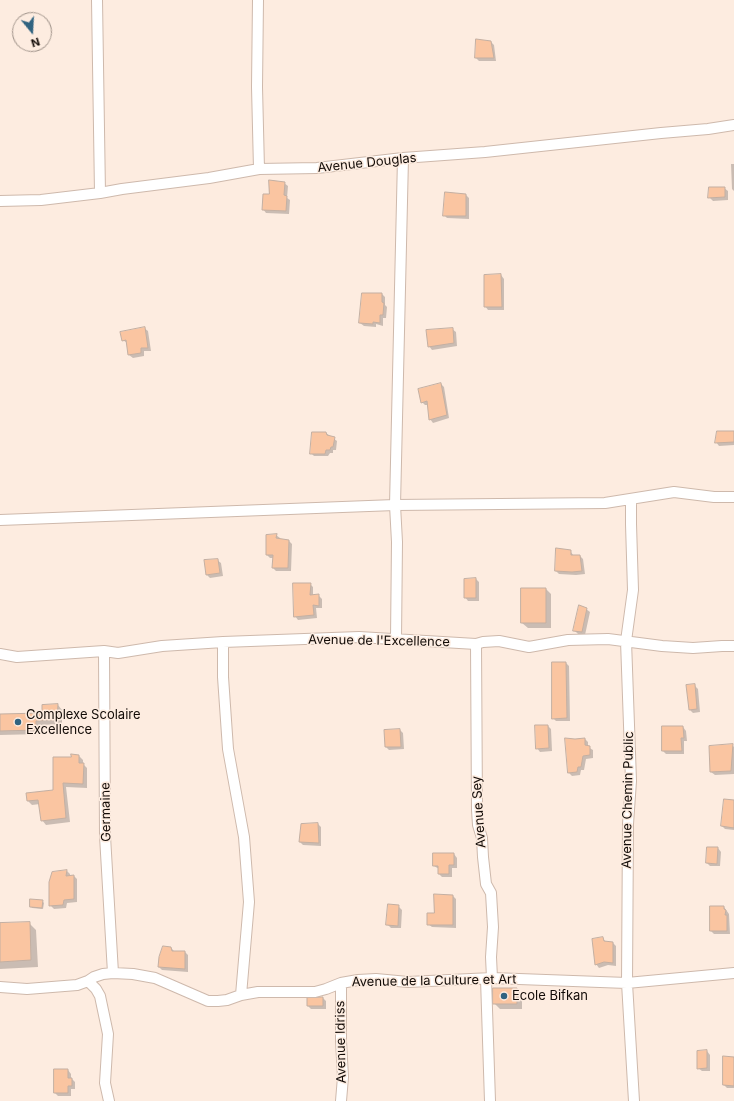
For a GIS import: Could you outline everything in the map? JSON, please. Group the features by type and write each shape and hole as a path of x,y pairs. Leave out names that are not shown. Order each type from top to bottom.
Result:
{"street":[{"path":"97,0 100,193"},
{"path":"258,0 257,87 259,169"},
{"name":"Avenue Douglas","path":"0,201 41,200 100,193 122,188 209,178 259,169 317,168 404,158 485,152 734,125"},
{"path":"396,639 395,505 404,158"},
{"path":"0,520 395,505 605,504 674,492 714,497 734,497"},
{"name":"Avenue Chemin Public","path":"631,500 633,590 626,641 631,781 628,824 627,983 634,1101"},
{"name":"Avenue de l'Excellence","path":"0,654 17,658 104,651 118,653 162,646 223,642 347,638 396,639 476,644 499,641 529,647 568,640 608,639 662,646 693,648 734,646"},
{"path":"223,642 223,677 227,743 244,837 249,902 241,995"},
{"name":"Avenue Sey","path":"476,644 477,810 478,825 482,838 486,884 491,893 493,927 489,979 490,1101"},
{"name":"Germaine","path":"104,651 105,836 113,973"},
{"name":"Avenue de la Culture et Art","path":"0,987 27,989 51,988 77,985 88,982 94,977 113,973 133,974 155,978 208,1001 227,1000 241,995 258,992 315,992 341,983 376,979 408,982 489,979 627,983 734,973"},
{"path":"88,982 96,989 100,996 108,1034 105,1083 109,1101"},
{"name":"Avenue Idriss","path":"341,983 341,1041 343,1077 341,1101"}],"building":[{"path":"476,39 491,41 494,58 475,58"},
{"path":"269,180 285,182 284,195 287,196 286,211 262,210 263,194 269,194"},
{"path":"709,187 725,187 725,197 708,198"},
{"path":"445,192 466,194 466,216 443,216"},
{"path":"501,274 502,307 484,307 484,275"},
{"path":"362,293 382,293 382,302 384,303 383,315 380,315 380,323 359,323"},
{"path":"145,327 148,348 141,348 141,353 128,355 126,340 122,341 120,332"},
{"path":"453,328 454,343 428,347 426,330"},
{"path":"441,383 447,415 429,420 427,401 421,403 418,389"},
{"path":"717,431 734,431 734,442 715,443"},
{"path":"312,432 326,432 327,435 335,437 333,447 331,447 330,450 326,450 325,454 310,454"},
{"path":"277,534 276,538 289,540 288,568 272,568 273,555 266,555 266,535"},
{"path":"556,548 571,550 571,555 580,555 582,571 555,571"},
{"path":"218,559 220,573 206,575 204,560"},
{"path":"476,578 476,598 464,598 464,579"},
{"path":"293,583 311,583 310,595 319,594 319,606 313,605 314,615 294,617"},
{"path":"521,588 546,588 546,623 521,623"},
{"path":"579,605 587,608 582,632 573,631"},
{"path":"552,662 566,662 567,718 552,719"},
{"path":"695,684 697,709 689,710 686,685"},
{"name":"Complexe Scolaire Excellence","path":"58,704 57,720 36,721 36,730 0,731 0,714 42,713 42,705"},
{"path":"535,725 548,725 549,748 536,749"},
{"path":"662,726 683,726 684,738 681,738 682,751 662,751"},
{"path":"400,729 401,747 385,747 384,730"},
{"path":"565,738 585,738 585,745 590,746 590,755 583,756 581,767 578,767 577,772 568,773"},
{"path":"733,744 731,771 710,772 709,746"},
{"path":"71,754 79,755 79,763 84,763 83,784 63,783 66,818 41,821 38,800 27,801 26,793 53,790 53,757 71,757"},
{"path":"724,799 734,800 734,828 721,826"},
{"path":"318,823 319,843 299,842 301,824"},
{"path":"707,847 718,847 717,864 706,863"},
{"path":"433,853 454,853 454,865 449,865 449,874 438,874 438,866 433,866"},
{"path":"67,870 66,876 74,875 74,899 64,900 63,905 49,906 49,882 52,872"},
{"path":"434,894 453,895 453,925 427,925 427,913 434,913"},
{"path":"30,899 43,900 42,908 30,907"},
{"path":"388,904 399,905 398,926 386,925"},
{"path":"710,906 724,906 724,909 726,910 725,915 727,915 727,931 710,931"},
{"path":"30,922 31,960 0,962 0,923"},
{"path":"603,937 604,941 613,942 613,963 604,962 595,965 592,939"},
{"path":"163,946 171,947 172,951 185,951 185,969 158,967 159,957"},
{"name":"Ecole Bifkan","path":"493,988 517,988 517,1004 493,1004"},
{"path":"323,997 323,1006 307,1006 307,998"},
{"path":"707,1050 707,1068 697,1069 697,1051"},
{"path":"723,1056 734,1057 734,1086 723,1085"},
{"path":"54,1069 68,1069 68,1078 72,1078 72,1086 68,1086 68,1093 54,1093"}],"place":[{"name":"Complexe Scolaire Excellence","path":"18,722"},
{"name":"Ecole Bifkan","path":"504,996"}]}
